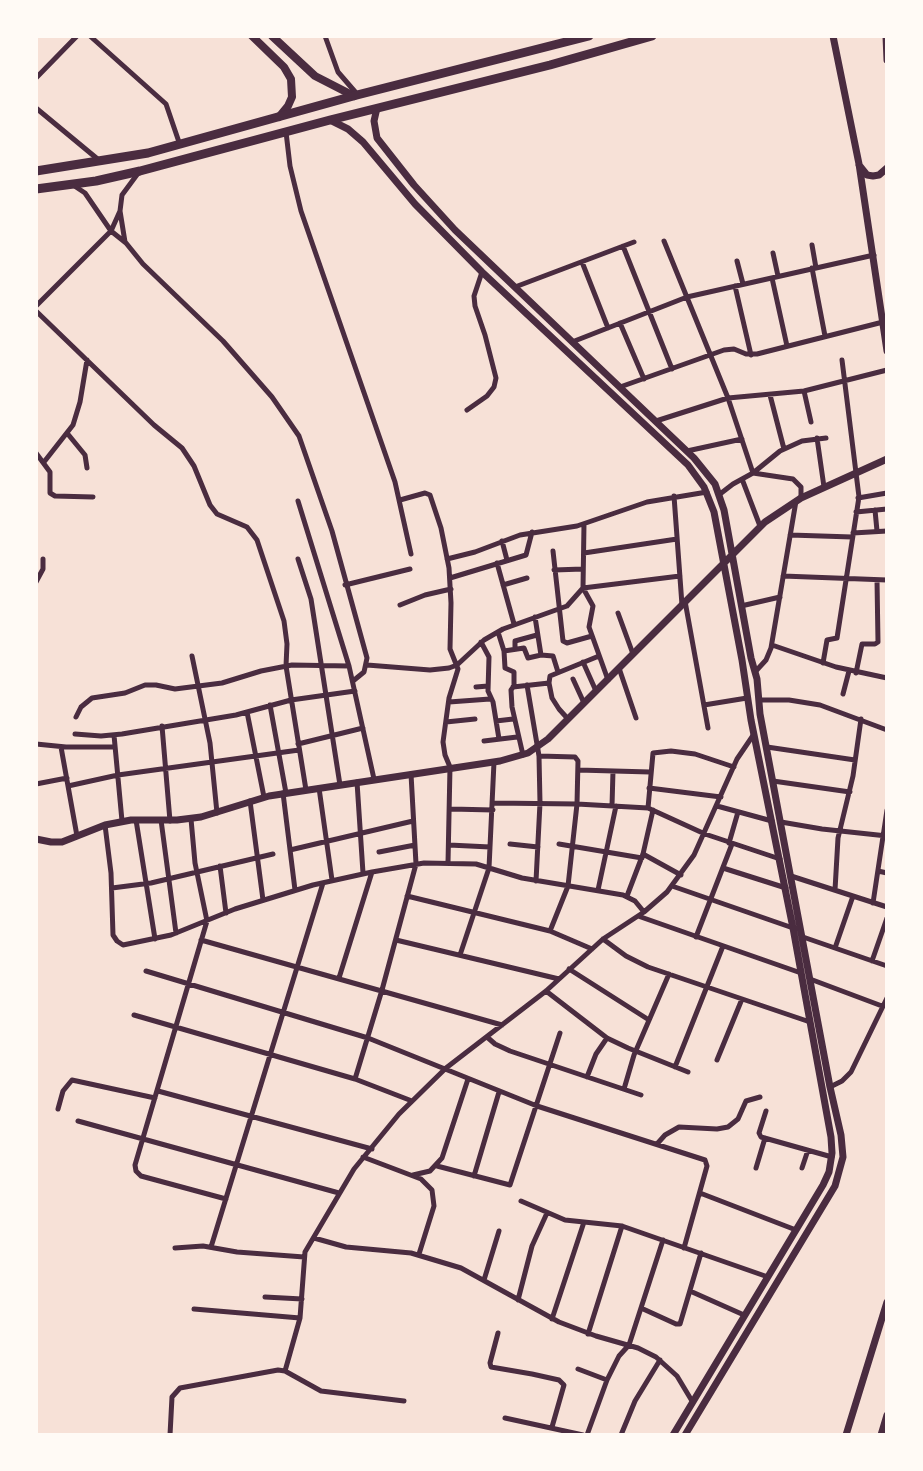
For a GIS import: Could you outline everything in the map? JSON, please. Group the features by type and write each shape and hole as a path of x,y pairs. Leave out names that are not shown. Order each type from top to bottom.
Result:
{"highway":[{"path":"36,171 100,162 180,144 356,95 589,36"},
{"path":"36,189 72,185 140,171 330,120 550,65 652,36"},
{"path":"544,48 541,57 546,64 550,65"},
{"path":"505,57 514,64 511,75"}],"main road":[{"path":"252,36 284,68 291,79 292,97 288,106 279,116"},
{"path":"272,36 310,72 328,84 356,95"}],"street":[{"path":"36,78 77,36"},
{"path":"90,36 166,104 180,144"},
{"path":"325,36 338,72 356,95"},
{"path":"833,36 841,66 852,135 859,164 887,351"},
{"path":"886,36 887,60"},
{"path":"36,108 100,162"},
{"path":"377,108 374,130 388,154 441,215 687,451 705,470 720,494 755,672 767,747 830,1087 842,1135 844,1157 837,1182 685,1435"},
{"path":"330,120 344,126 363,142 408,196 482,272 688,466 707,492 714,512 754,734 786,888 831,1137 832,1157 825,1181 809,1210 673,1435"},
{"path":"286,132 292,178 304,222 400,500 411,554"},
{"path":"859,164 867,175 873,176 879,175 887,168"},
{"path":"126,243 120,211 122,195 140,171"},
{"path":"72,185 85,193 110,231 126,243 143,264 210,326 272,397 299,436 332,531 367,658 367,665 362,675 352,681"},
{"path":"36,306 110,231 120,211"},
{"path":"664,240 728,398 753,473"},
{"path":"515,287 634,242"},
{"path":"812,245 814,268 826,336"},
{"path":"622,246 672,368"},
{"path":"773,253 775,277 787,346"},
{"path":"572,342 687,297 874,255"},
{"path":"737,261 743,284"},
{"path":"582,262 608,328"},
{"path":"467,410 487,396 494,387 496,378 475,306 474,296 482,272"},
{"path":"734,286 751,354"},
{"path":"36,311 154,425 182,448 194,466 210,505 217,514 242,524 254,535 282,614 286,636 286,666 306,790"},
{"path":"620,387 732,348 751,354 883,322"},
{"path":"620,323 644,379"},
{"path":"44,462 67,433 80,402 86,360"},
{"path":"823,663 827,640 837,638 858,498 842,360"},
{"path":"656,421 728,398 804,391 887,370"},
{"path":"804,391 811,422"},
{"path":"770,395 784,449"},
{"path":"67,433 85,455 88,468"},
{"path":"817,438 824,487"},
{"path":"720,494 753,473 770,457 784,449 817,438 826,438"},
{"path":"687,451 742,439"},
{"path":"36,453 50,472 50,493 54,496 93,497"},
{"path":"36,838 56,842 122,821 191,819 217,813 264,797 284,793 494,762 523,755 538,748 760,526 799,499 887,459"},
{"path":"753,473 793,479 800,487 772,645 766,660 755,672"},
{"path":"742,479 760,526"},
{"path":"447,559 476,552 502,540 532,532 584,524 639,505 674,496 707,492"},
{"path":"400,500 425,493 430,495 441,528 450,578 450,649 458,671 448,702 443,746 450,768 448,863"},
{"path":"858,498 887,493"},
{"path":"674,496 680,576 708,728"},
{"path":"298,501 349,666 374,779"},
{"path":"856,512 887,509"},
{"path":"875,510 877,532"},
{"path":"584,524 583,588 593,606 589,624 608,680"},
{"path":"790,535 852,535 887,531"},
{"path":"450,578 528,553 532,532"},
{"path":"584,553 677,539"},
{"path":"502,540 507,560"},
{"path":"553,552 558,610 565,643 592,636"},
{"path":"36,582 43,569 43,559"},
{"path":"298,559 309,591 340,785"},
{"path":"497,563 514,624"},
{"path":"346,585 410,569"},
{"path":"554,570 583,569"},
{"path":"367,665 435,670 457,665 481,642 514,624 558,610 571,603 583,588 680,576"},
{"path":"783,576 887,580"},
{"path":"503,585 527,578"},
{"path":"856,672 862,644 875,644 878,642 877,580"},
{"path":"400,605 425,595 451,589"},
{"path":"741,606 780,597"},
{"path":"618,613 634,654"},
{"path":"535,617 541,655"},
{"path":"498,632 504,651 506,669 514,672 511,690 513,719 523,755"},
{"path":"515,649 515,641 537,635"},
{"path":"481,642 489,661 488,686 490,699 493,702 499,739"},
{"path":"772,645 849,671 887,678"},
{"path":"504,651 524,648 528,658 552,655 558,672"},
{"path":"192,656 212,763 217,813"},
{"path":"568,719 554,702 549,683 550,676 599,656"},
{"path":"583,662 596,691"},
{"path":"76,717 86,702 101,696 125,693 149,685 172,689 228,682 286,666 349,666"},
{"path":"619,668 636,718"},
{"path":"843,694 849,671"},
{"path":"573,679 584,703"},
{"path":"513,687 549,683"},
{"path":"527,685 539,756 540,803 536,881"},
{"path":"476,687 488,686"},
{"path":"75,734 114,735 247,712 291,700 355,691"},
{"path":"704,705 748,698"},
{"path":"448,702 490,699"},
{"path":"759,700 789,700 814,704 861,719 887,730"},
{"path":"270,706 284,793 295,890"},
{"path":"247,712 264,797"},
{"path":"446,722 475,719"},
{"path":"496,721 513,719"},
{"path":"835,890 839,831 850,792 861,719"},
{"path":"162,726 170,821"},
{"path":"298,744 363,728"},
{"path":"286,1371 300,1318 304,1258 339,1193 363,1157 372,1149 381,1135 412,1101 446,1068 546,990 603,939 644,912 672,886 681,875 705,834 734,767 754,734"},
{"path":"114,735 122,821"},
{"path":"484,741 518,736"},
{"path":"36,744 61,747 115,747"},
{"path":"61,747 77,836"},
{"path":"767,747 855,760"},
{"path":"68,786 118,775 166,770 299,750"},
{"path":"627,896 643,856 651,809 649,788 652,754 663,752 703,755 734,767"},
{"path":"539,756 575,757 578,759 577,804 568,886 550,932"},
{"path":"460,955 489,868 494,762"},
{"path":"578,770 650,772"},
{"path":"598,890 607,852 614,806 613,771"},
{"path":"355,1079 382,990 416,864 410,774"},
{"path":"36,784 67,778"},
{"path":"774,781 850,792"},
{"path":"357,782 363,873"},
{"path":"319,788 332,880"},
{"path":"649,788 721,797"},
{"path":"250,801 263,900"},
{"path":"493,802 577,804 651,809 705,834 780,860"},
{"path":"717,806 773,821"},
{"path":"450,809 493,810"},
{"path":"873,903 885,836 887,810"},
{"path":"696,936 723,868 738,812"},
{"path":"191,819 196,872 206,921 135,1165 136,1171 141,1176 226,1199"},
{"path":"136,820 155,939"},
{"path":"161,820 167,879 176,933"},
{"path":"290,850 413,821"},
{"path":"781,822 885,836"},
{"path":"105,825 112,888 113,933 115,940 126,945 176,933 226,912 295,890 363,873 416,864 469,863 536,881 627,896 638,904 644,912"},
{"path":"510,844 538,847"},
{"path":"559,844 643,856 681,875"},
{"path":"379,852 415,845"},
{"path":"449,845 490,847"},
{"path":"112,888 145,884 273,854"},
{"path":"220,866 226,912"},
{"path":"723,868 786,888"},
{"path":"878,871 887,873"},
{"path":"339,978 372,872"},
{"path":"791,876 887,907"},
{"path":"211,1247 323,883"},
{"path":"672,886 793,928"},
{"path":"408,896 550,932 592,949"},
{"path":"835,948 853,896"},
{"path":"638,916 801,973"},
{"path":"872,961 887,918"},
{"path":"802,937 887,966"},
{"path":"603,939 632,959 669,974 810,1022"},
{"path":"201,940 502,1025"},
{"path":"396,940 559,979"},
{"path":"675,1067 723,946"},
{"path":"146,970 368,1038 537,1106 706,1160 707,1166 684,1248"},
{"path":"569,970 649,1020"},
{"path":"624,1089 636,1052 669,974"},
{"path":"810,979 882,1006"},
{"path":"546,990 607,1038 636,1052 688,1072"},
{"path":"830,1087 842,1081 851,1072 887,998"},
{"path":"717,1060 742,999"},
{"path":"134,1015 270,1056 355,1079 412,1101"},
{"path":"437,1166 510,1185 560,1033"},
{"path":"487,1037 505,1049 641,1094"},
{"path":"587,1077 596,1054 607,1038"},
{"path":"411,1174 423,1174 437,1166 444,1154 468,1078"},
{"path":"58,1109 62,1091 72,1080 81,1080 155,1098"},
{"path":"158,1091 372,1149"},
{"path":"474,1176 499,1092"},
{"path":"657,1144 665,1135 679,1127 716,1129 728,1127 738,1119 746,1102 760,1097"},
{"path":"766,1111 759,1133 761,1137 832,1157"},
{"path":"78,1121 339,1193"},
{"path":"756,1168 765,1138"},
{"path":"802,1168 808,1150"},
{"path":"363,1157 411,1174 426,1182 434,1196 434,1206 419,1254"},
{"path":"700,1193 796,1230"},
{"path":"521,1200 565,1220 622,1226 768,1277"},
{"path":"809,1210 817,1215"},
{"path":"518,1300 532,1246 547,1213"},
{"path":"552,1319 584,1222"},
{"path":"588,1334 622,1226"},
{"path":"484,1280 499,1231"},
{"path":"314,1238 346,1247 388,1249 419,1254 453,1264 552,1319 588,1334 629,1345 660,1360 678,1376 692,1402"},
{"path":"587,1435 607,1380 619,1356 629,1345 663,1240"},
{"path":"175,1248 211,1247 237,1252 304,1258"},
{"path":"641,1308 679,1324 701,1253"},
{"path":"690,1291 744,1315"},
{"path":"265,1297 302,1300"},
{"path":"846,1435 887,1303"},
{"path":"194,1309 300,1318"},
{"path":"498,1333 490,1363 491,1367 532,1374 564,1384 552,1427"},
{"path":"621,1435 635,1401 660,1360"},
{"path":"578,1368 607,1380"},
{"path":"170,1435 172,1396 180,1388 211,1381 249,1377 278,1370 286,1371 321,1391 404,1401"},
{"path":"882,1433 887,1415"},
{"path":"505,1418 583,1435"}]}
